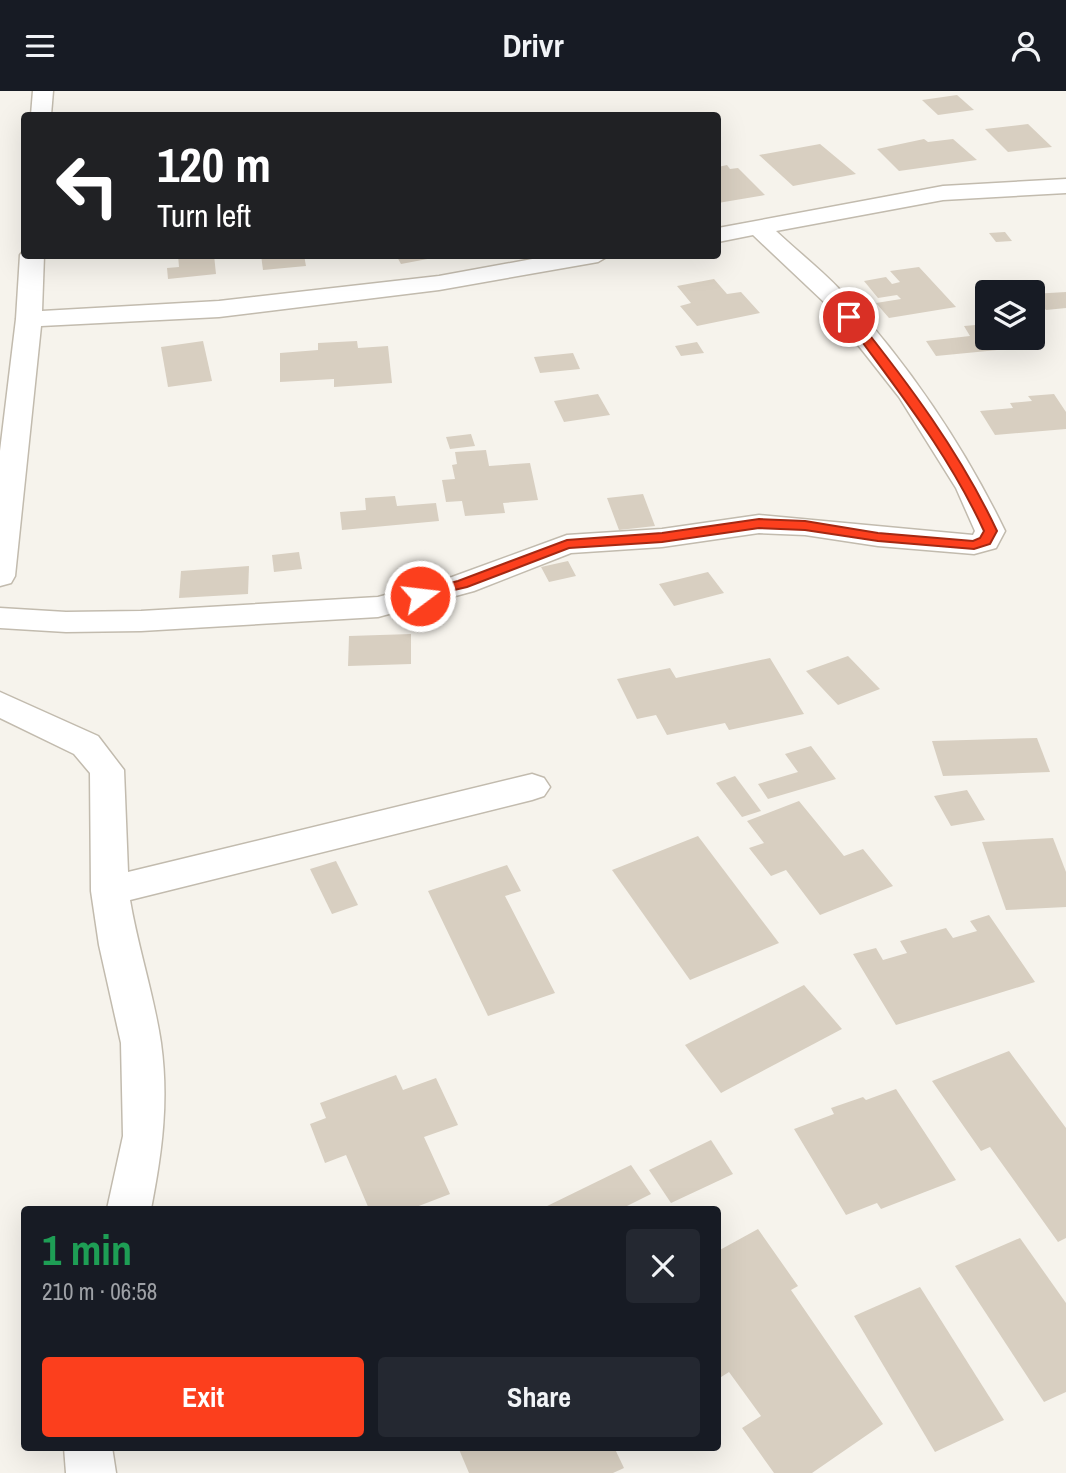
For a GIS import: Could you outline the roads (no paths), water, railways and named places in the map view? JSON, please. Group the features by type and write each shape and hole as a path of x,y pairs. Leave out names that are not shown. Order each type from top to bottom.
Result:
{"street":[{"path":"41,112 43,91"},
{"path":"721,234 943,193 1066,186"},
{"path":"0,618 66,622 141,621 378,607 463,584 567,544 662,538 759,524 805,526 878,537 974,545 985,541 990,531 970,488 910,394 834,298 759,228"},
{"path":"0,576 29,319 32,259"},
{"path":"29,319 219,309 439,283 575,259"},
{"path":"0,704 86,745 107,770 110,891 118,945 141,1043 144,1136 130,1206"},
{"path":"110,891 532,787"},
{"path":"88,1451 91,1473"}]}
